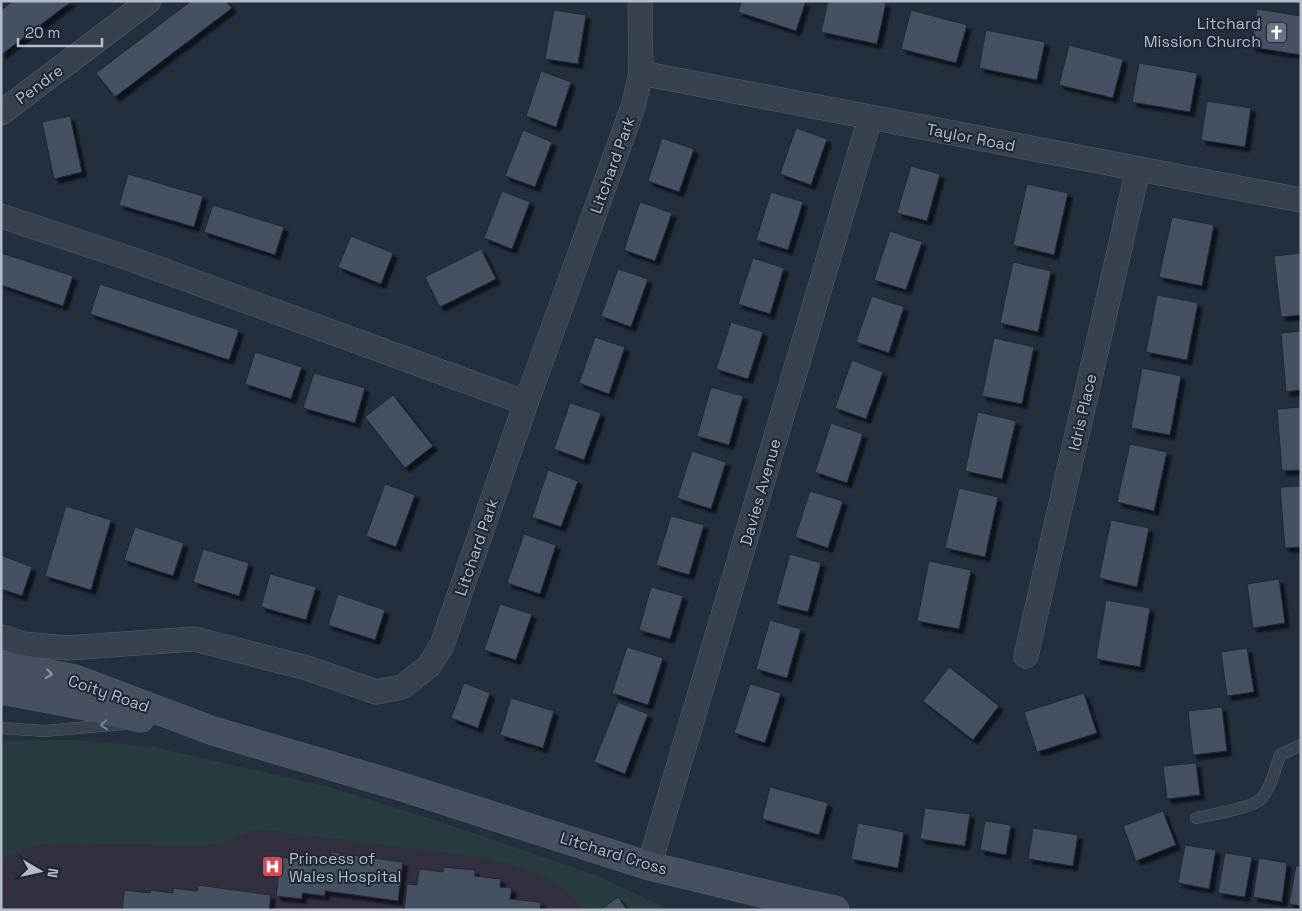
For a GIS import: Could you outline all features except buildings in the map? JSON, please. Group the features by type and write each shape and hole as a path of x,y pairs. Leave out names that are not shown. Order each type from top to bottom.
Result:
{"main road":[{"name":"Coity Road","path":"1,665 75,679 214,732 396,785"},
{"name":"Coity Road","path":"1,690 214,732"},
{"name":"Litchard Cross","path":"396,785 649,866 818,908"}],"street":[{"name":"Pendre","path":"1,113 149,1"},
{"name":"Litchard Park","path":"1,637 23,644 67,648 194,639 307,668 376,692 402,687 429,666 442,645 526,403 633,107 641,73 640,1"},
{"name":"Taylor Road","path":"641,73 1301,200"},
{"name":"Davies Avenue","path":"649,866 870,118"},
{"name":"Idris Place","path":"1026,656 1138,169"},
{"path":"1,216 134,260 526,403"}],"lane":[{"path":"1,728 44,731 152,721"},
{"path":"1196,818 1242,808 1260,800 1270,784 1280,755 1301,745"}],"shaded area":[{"name":"Princess of Wales Hospital","path":"166,818 490,858 598,876 594,910 1,910 1,834"}],"green space":[{"path":"73,740 154,747 329,787 441,822 598,876 670,910 588,910 567,892 540,875 490,858 255,829 222,843 196,846 40,844 1,861 1,741"}],"place":[{"name":"Litchard Mission Church","path":"1277,32"},
{"name":"Princess of Wales Hospital","path":"273,867"}]}
